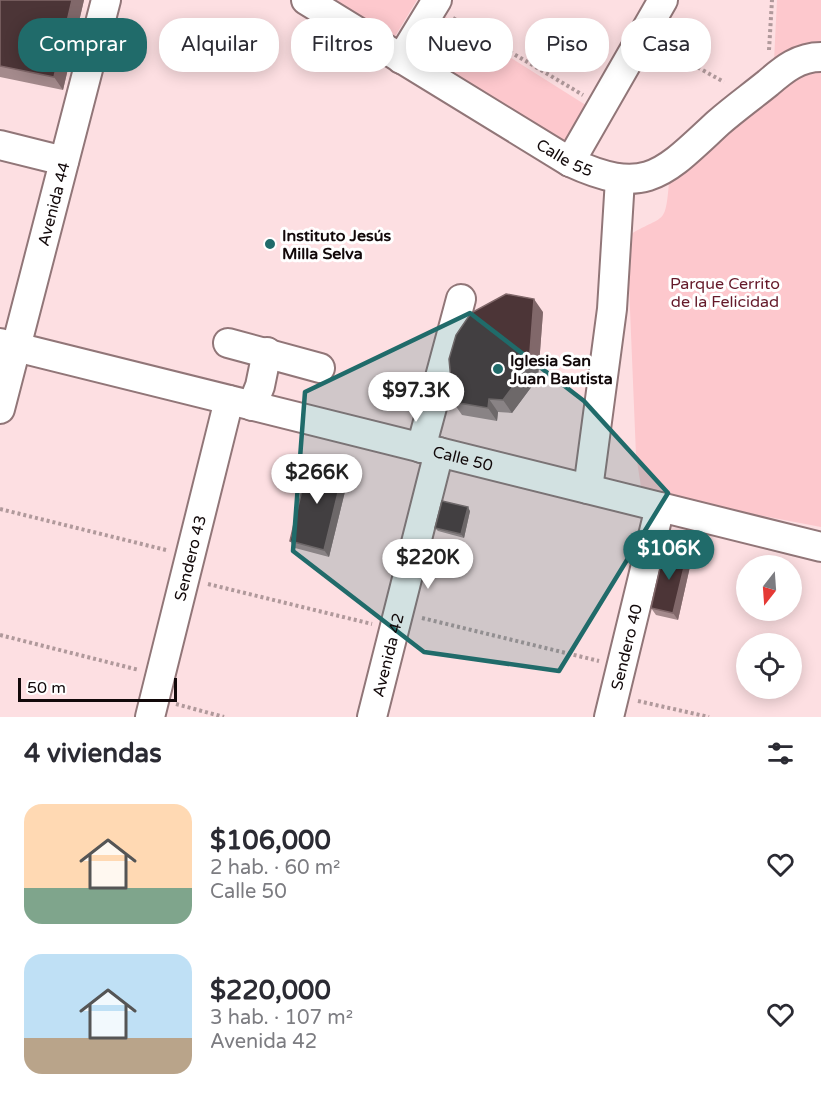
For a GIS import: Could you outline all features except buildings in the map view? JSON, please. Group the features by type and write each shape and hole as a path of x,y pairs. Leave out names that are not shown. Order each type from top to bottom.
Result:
{"street":[{"name":"Avenida 44","path":"0,409 8,345 64,161 106,0"},
{"name":"Calle 55","path":"306,0 570,162 594,173 620,179 639,179 660,174 680,160 720,122 788,66 821,57"},
{"path":"652,18 663,0"},
{"path":"401,59 435,3"},
{"path":"570,162 621,72"},
{"path":"0,145 64,161"},
{"path":"588,489 612,309 620,179"},
{"name":"Avenida 42","path":"372,717 396,621 461,299"},
{"path":"228,343 320,368"},
{"name":"Calle 50","path":"8,345 821,547"},
{"name":"Sendero 43","path":"155,697 188,567 241,403 267,352"},
{"name":"Sendero 40","path":"611,706 660,507"}],"path":[{"path":"767,84 772,0"},
{"path":"435,3 602,106"},
{"path":"706,72 724,82"},
{"path":"0,509 188,567 396,621 621,666"},
{"path":"0,635 155,697 224,717"},
{"path":"611,706 709,717"}],"highlighted area":[{"path":"470,313 584,401 668,493 559,671 424,652 293,551 305,392"}],"green space":[{"path":"323,0 417,0 394,38 394,18 351,18"},
{"path":"777,0 821,0 821,43 813,42 774,61"},
{"path":"430,7 447,18 423,18"},
{"path":"513,59 525,67 525,72 533,72 592,109 565,152 436,72 513,72"},
{"name":"Parque Cerrito de la Felicidad","path":"821,68 821,527 642,493 636,455 628,261 631,234 657,220 664,213 669,183 688,171 787,79"}],"place":[{"name":"Instituto Jesús Milla Selva","path":"270,244"},
{"name":"Iglesia San Juan Bautista","path":"498,369"}]}
